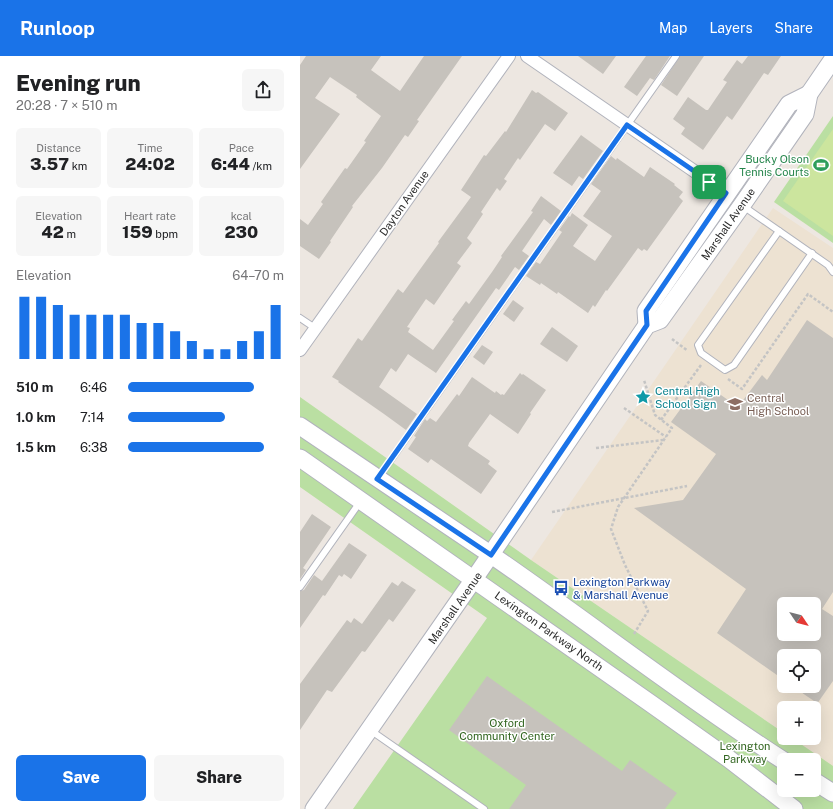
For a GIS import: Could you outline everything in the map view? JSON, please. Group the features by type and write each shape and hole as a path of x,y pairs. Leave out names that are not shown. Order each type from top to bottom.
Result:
{"main road":[{"name":"Marshall Avenue","path":"314,809 491,555 647,325 660,320 805,114 809,94 833,59"},
{"name":"Marshall Avenue","path":"647,325 646,311 726,193 789,104 809,94"},
{"path":"300,426 491,555 664,679 777,756"},
{"name":"Lexington Parkway North","path":"300,458 729,759 794,809"},
{"path":"821,785 833,793"}],"street":[{"name":"Dayton Avenue","path":"300,350 508,56"},
{"path":"527,56 726,193"}],"lane":[{"path":"377,479 676,56"},
{"path":"742,205 812,253 828,265 833,272"},
{"path":"778,231 698,344 701,353 725,370 734,365 812,253"},
{"path":"300,318 315,328"},
{"path":"300,587 361,501"},
{"path":"370,730 484,809"}],"path":[{"path":"662,420 704,361"},
{"path":"634,634 648,612 625,566 611,529 618,507 672,428 654,415 644,380"},
{"path":"624,408 666,437"},
{"path":"596,448 664,440"},
{"path":"552,512 687,486"}],"shaded area":[{"name":"Central High School","path":"773,208 833,248 833,767 821,759 821,753 813,753 801,745 821,745 821,701 777,701 777,728 531,560"}],"green space":[{"name":"Bucky Olson Tennis Courts","path":"833,116 833,243 774,202"},
{"name":"Bucky Olson Tennis Courts","path":"833,129 833,236 783,201"},
{"path":"300,397 531,560 777,728 777,745 802,745 814,753 777,753 777,797 821,797 821,758 833,766 833,809 353,809 487,618 300,487"}],"building":[{"path":"306,56 381,56 371,70 400,91 424,56 462,56 417,120 419,121 408,137 405,135 382,168 352,206 353,207 319,259 300,246 300,219 308,225 323,204 321,202 366,142 364,141 381,116 356,97 357,95 330,77 315,98 340,114 300,169 300,65"},
{"path":"578,56 616,56 603,74"},
{"path":"646,56 670,56 654,80 650,78 637,96 624,87"},
{"path":"680,56 704,56 677,96 661,85"},
{"path":"748,56 781,56 768,75 764,73 732,120 727,116 703,150 681,134 685,128 673,119 688,97 708,110 727,82 723,80 737,60 742,64"},
{"path":"532,90 536,93 538,92 568,113 555,131 545,124 520,160 518,158 504,179 507,181 500,191 497,188 481,212 483,214 467,238 472,243 457,263 461,266 434,305 426,299 407,327 410,328 408,332 433,350 454,321 452,320 466,301 469,304 492,272 502,257 501,256 533,212 531,211 541,196 561,211 551,225 544,219 522,251 529,256 519,270 515,267 499,290 496,288 436,373 408,354 396,372 391,368 379,387 417,414 406,430 332,377 358,338 362,341 398,289 403,293 439,243 438,242 471,197 461,190 484,155 486,156 505,131 506,132"},
{"path":"581,135 603,151 583,179 579,176 572,186 553,173"},
{"path":"611,156 616,160 617,158 644,177 650,167 675,184 674,185 683,192 679,197 683,201 647,251 644,249 642,251 638,248 595,307 593,305 588,313 558,292 557,294 541,283 540,285 526,276 536,262 540,264 562,232 559,230 572,213 588,225 573,246 595,261 612,236 583,216 601,191 591,184"},
{"path":"513,300 524,308 514,322 503,314"},
{"name":"Central High School","path":"807,320 833,338 833,592 822,609 833,616 833,681 819,701 814,701 802,693 821,693 821,649 777,649 777,675 717,633 746,589 634,508 683,500 716,454 671,422 701,381 738,407 762,375 767,380"},
{"path":"552,327 578,346 567,362 540,344"},
{"path":"482,345 493,352 484,365 473,357"},
{"path":"520,373 546,390 518,434 490,414 469,443 468,446 490,461 488,464 497,471 481,494 431,459 428,463 408,449 425,419 427,421 430,418 436,422 457,394 459,396 472,377 495,393 496,391 501,395 504,395"},
{"path":"312,514 331,527 303,568 306,570 300,579 300,532"},
{"path":"349,543 367,555 351,579 344,574 342,577 339,575 300,628 300,591 304,590 314,575 322,581"},
{"path":"402,581 416,590 393,622 389,619 365,652 362,651 332,692 327,690 300,730 300,684 347,620 351,623 354,618 362,624 392,582 398,586"},
{"path":"487,676 622,771 630,760 677,793 665,809 509,809 526,785 449,730"}],"place":[{"name":"Bucky Olson Tennis Courts","path":"821,165"},
{"name":"Central High School Sign","path":"643,397"},
{"name":"Central High School","path":"735,404"},
{"name":"Lexington Parkway & Marshall Avenue","path":"561,588"}],"route":[{"path":"627,125 709,182 726,193 646,311 647,325 491,555 377,479 627,125"}],"park label":[{"name":"Oxford Community Center","path":"507,729"},
{"name":"Lexington Parkway","path":"745,752"}]}
